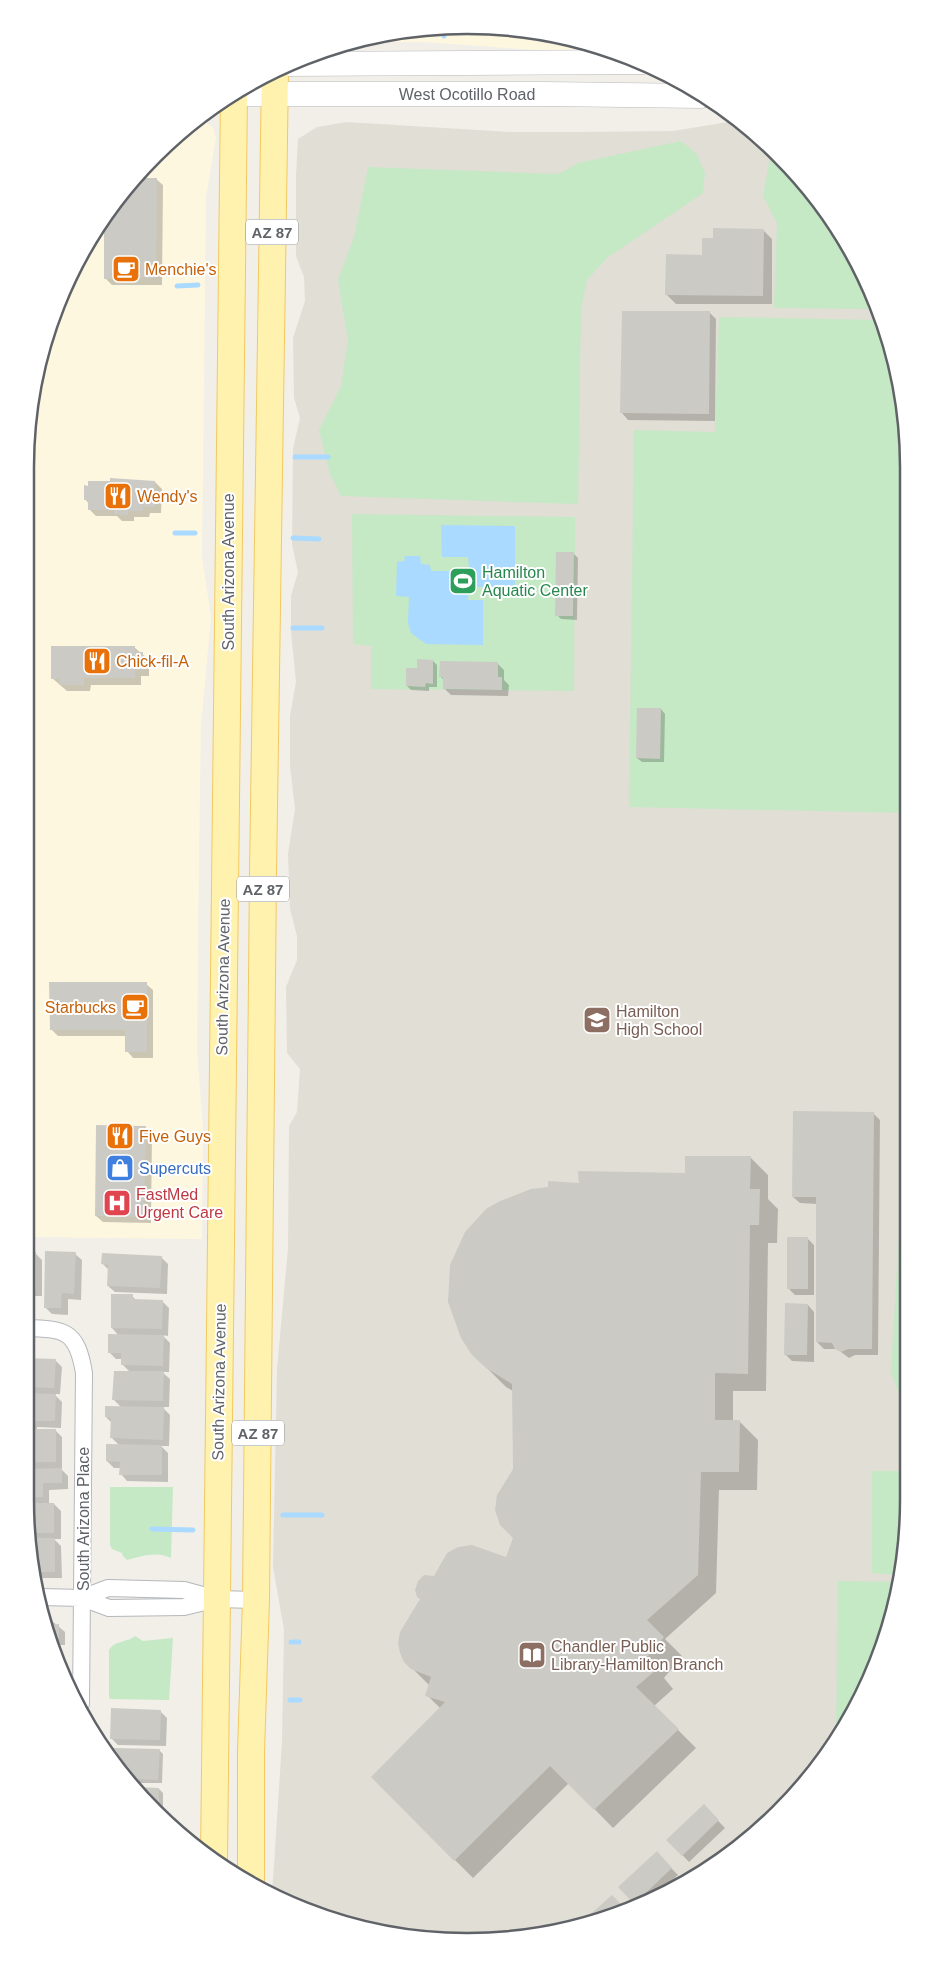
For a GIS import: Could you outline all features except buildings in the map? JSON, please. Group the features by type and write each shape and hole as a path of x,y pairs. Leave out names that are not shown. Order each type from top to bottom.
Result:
{"main road":[{"name":"West Ocotillo Road","path":"309,64 620,62"},
{"name":"West Ocotillo Road","path":"260,86 275,82 545,94 690,96"},
{"name":"AZ 87","path":"251,1876 251,1752 256,1600 263,883 275,82"},
{"name":"South Arizona Avenue","path":"214,1852 233,103"}],"street":[{"name":"South Arizona Place","path":"34,1328 55,1329 71,1336 81,1353 84,1373 81,1697"},
{"path":"45,1597 82,1598 108,1588 184,1590 218,1599 256,1600"}],"shaded area":[{"path":"439,35 495,35 524,37 586,51 547,51 426,42 382,42 410,37"},
{"path":"205,121 213,128 216,138 206,196 202,558 211,616 201,726 199,852 197,1051 203,1127 202,1239 34,1237 34,467 37,410 42,382 57,328 78,275 107,226 141,181 181,141"},
{"name":"Hamilton High School","path":"347,122 511,132 673,131 729,122 753,141 793,181 811,203 842,250 856,275 867,301 885,355 897,410 900,467 900,1500 897,1557 892,1585 877,1639 856,1692 842,1717 811,1764 793,1786 753,1826 731,1844 659,1889 606,1910 579,1918 524,1930 467,1933 410,1930 382,1925 328,1910 272,1888 282,1742 284,1630 273,1567 277,1369 288,1248 289,1126 297,1112 300,1069 287,1053 286,987 297,960 297,936 290,909 288,854 295,809 290,766 290,716 296,682 291,632 291,596 298,572 292,545 293,449 300,418 294,398 293,338 305,301 304,277 296,256 298,139 317,127"}],"green space":[{"path":"681,141 696,153 705,173 703,193 607,258 587,280 581,309 578,504 341,496 330,474 319,430 341,386 348,340 338,280 354,237 368,167 559,174 578,163"},
{"path":"770,158 793,181 827,226 856,275 870,309 774,308 777,223 763,196"},
{"path":"719,317 874,320 892,382 897,410 899,439 900,813 629,807 634,430 715,432"},
{"name":"Hamilton Aquatic Center","path":"352,514 575,517 574,691 371,689 371,646 353,644"},
{"path":"900,1215 900,1396 891,1372"},
{"path":"872,1471 900,1471 899,1528 894,1574 872,1573"},
{"path":"110,1487 173,1487 171,1558 155,1555 127,1560 122,1553 112,1549 110,1545"},
{"path":"838,1581 893,1582 877,1639 867,1666 856,1692 836,1726"},
{"path":"135,1636 143,1641 173,1638 169,1700 110,1699 109,1650 114,1645"}],"water":[{"path":"441,525 515,526 515,587 469,587 468,600 483,600 483,645 426,644 411,633 408,623 409,597 396,596 397,562 404,561 405,556 420,556 421,564 430,565 431,571 456,571 457,580 469,566 468,557 442,557"}],"waterway":[{"path":"177,286 198,285"},
{"path":"295,457 328,457"},
{"path":"175,533 195,533"},
{"path":"293,538 319,539"},
{"path":"293,628 322,628"},
{"path":"283,1515 322,1515"},
{"path":"152,1529 193,1530"},
{"path":"291,1642 299,1642"},
{"path":"290,1700 300,1700"}],"place":[{"name":"Menchie's","path":"126,269"},
{"name":"Wendy's","path":"118,496"},
{"name":"Hamilton Aquatic Center","path":"463,581"},
{"name":"Chick-fil-A","path":"97,661"},
{"name":"Starbucks","path":"135,1007"},
{"name":"Hamilton High School","path":"597,1020"},
{"name":"Five Guys","path":"120,1136"},
{"name":"Supercuts","path":"120,1168"},
{"name":"FastMed Urgent Care","path":"117,1203"},
{"name":"Chandler Public Library-Hamilton Branch","path":"532,1655"}]}
